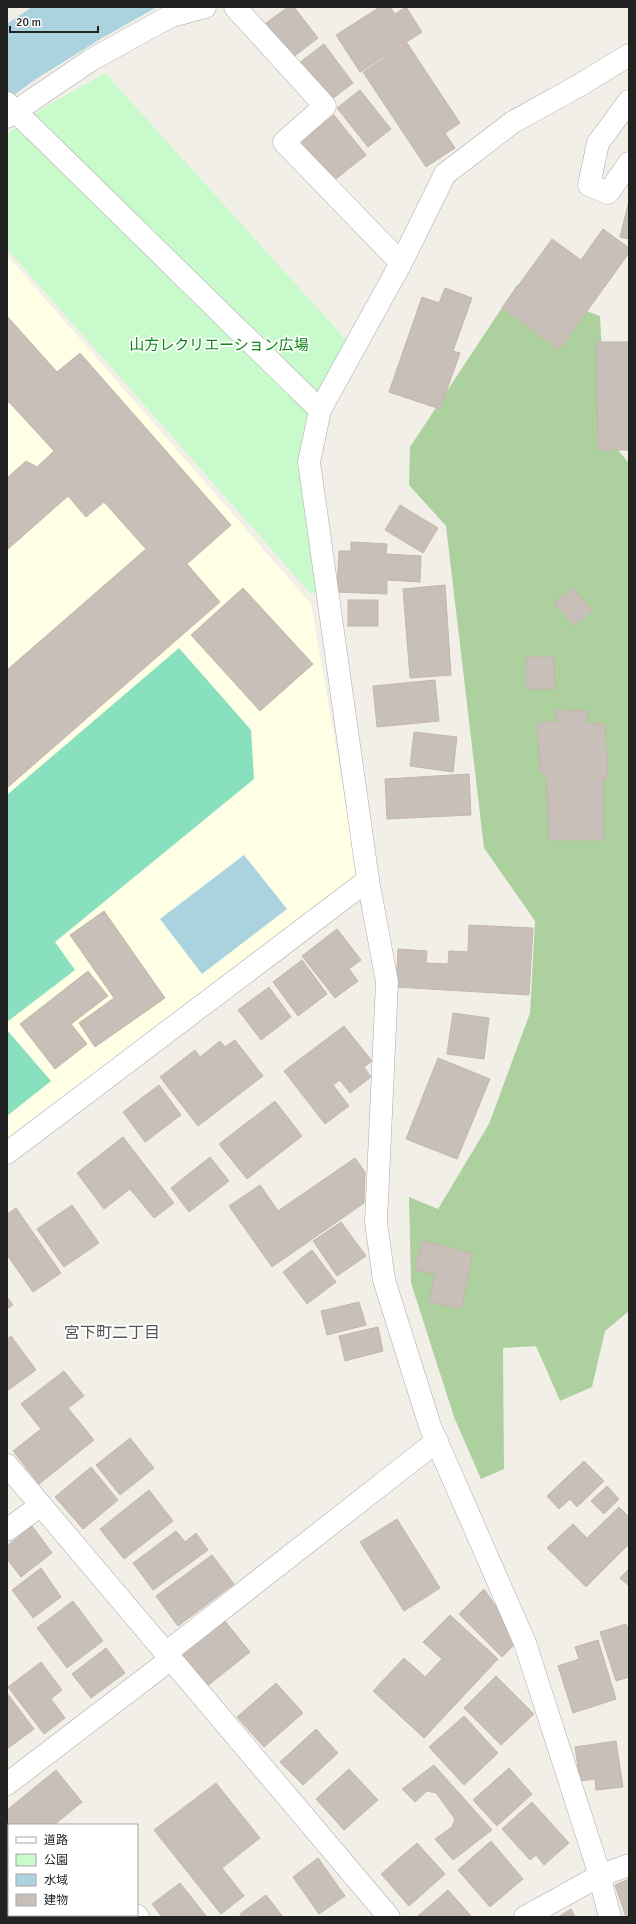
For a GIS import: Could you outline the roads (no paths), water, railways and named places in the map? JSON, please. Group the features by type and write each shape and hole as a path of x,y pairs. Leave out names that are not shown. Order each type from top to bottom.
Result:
{"street":[{"path":"205,7 169,17 91,60 9,109 320,410"},
{"path":"235,7 325,106 284,142 401,263"},
{"path":"610,1917 599,1876 525,1643 430,1426 384,1280 376,1222 387,982 368,880 309,462 320,410 401,263 445,174 513,122 580,85 629,55"},
{"path":"629,101 598,143 589,185 608,194 629,163"},
{"path":"7,1152 368,880"},
{"path":"7,1784 436,1441"},
{"path":"7,1465 389,1917"},
{"path":"7,1530 40,1505"},
{"path":"525,1917 599,1876 629,1865"}],"water":[{"path":"32,7 157,7 102,38 36,79 7,100 7,24"},
{"path":"244,855 287,909 202,974 160,919"}],"district":[{"name":"宮下町二丁目","path":"112,1332"}],"park label":[{"name":"山方レクリエーション広場","path":"219,345"}]}
